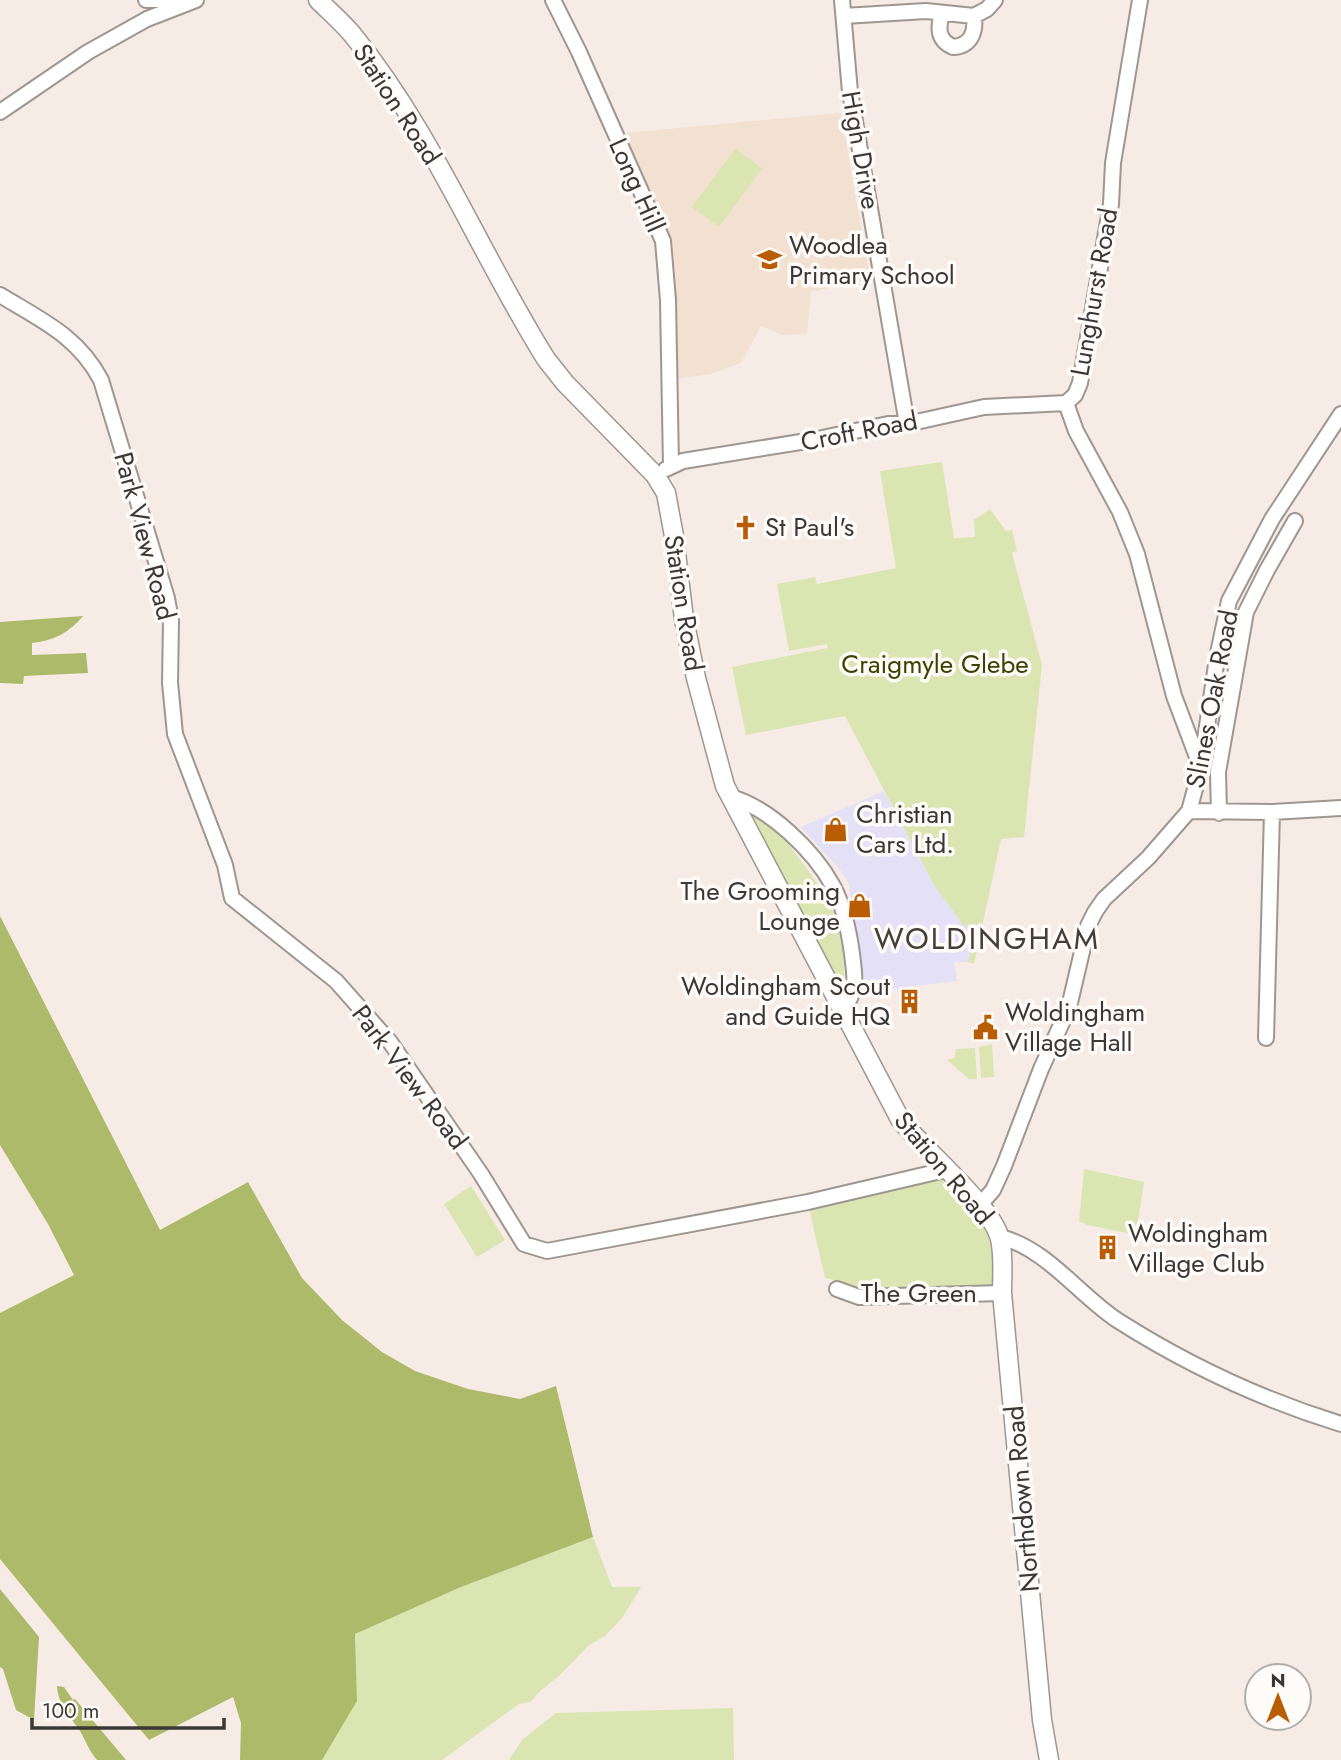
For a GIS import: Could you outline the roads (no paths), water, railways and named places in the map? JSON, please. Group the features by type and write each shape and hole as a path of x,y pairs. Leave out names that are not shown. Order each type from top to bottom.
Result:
{"street":[{"path":"146,0 174,0"},
{"path":"0,111 88,52 148,19 196,0"},
{"name":"Station Road","path":"318,0 351,33 408,114 546,359 565,383 663,471 684,619 696,678 730,797 900,1119 980,1205 1000,1237"},
{"name":"Long Hill","path":"552,0 579,52 663,241 668,300 663,471"},
{"name":"High Drive","path":"842,0 850,92 907,424"},
{"path":"844,16 926,11 974,16 995,0"},
{"name":"Lunghurst Road","path":"1140,0 1113,163 1111,204 1083,369 1075,395 1066,403 1076,430 1120,512 1136,554 1174,696 1201,767"},
{"path":"942,13 940,38 953,47 970,40 975,25 974,16"},
{"name":"Park View Road","path":"0,295 66,336 80,348 101,380 167,598 171,621 170,683 175,734 225,865 233,898 336,981 390,1042 481,1174 524,1244 547,1251 808,1202 945,1170"},
{"name":"Croft Road","path":"663,471 683,461 813,440 888,424 907,424 984,407 1066,403"},
{"name":"Slines Oak Road","path":"980,1205 993,1190 1004,1166 1041,1069 1069,1007 1088,926 1095,912 1104,899 1148,858 1189,811 1201,767 1217,658 1229,601 1272,519 1341,414"},
{"path":"1219,813 1218,772 1246,612 1295,521"},
{"path":"730,797 747,801 762,809 786,829 833,886 843,909 855,974 853,997 843,1010"},
{"path":"1189,811 1272,812 1341,808"},
{"path":"1266,1038 1272,812"},
{"path":"1000,1237 1016,1241 1039,1256 1115,1318 1148,1338 1239,1385 1285,1405 1341,1424"},
{"name":"Northdown Road","path":"1000,1237 1002,1293 1042,1720 1049,1760"},
{"name":"The Green","path":"838,1289 859,1297 1002,1293"}],"place":[{"name":"Woodlea Primary School","path":"769,260"},
{"name":"St Paul's","path":"745,527"},
{"name":"Christian Cars Ltd.","path":"836,829"},
{"name":"The Grooming Lounge","path":"860,906"},
{"name":"Woldingham Scout and Guide HQ","path":"910,1001"},
{"name":"Woldingham Village Hall","path":"985,1027"},
{"name":"Woldingham Village Club","path":"1108,1248"}],"district":[{"name":"WOLDINGHAM","path":"987,939"}],"park label":[{"name":"Craigmyle Glebe","path":"935,664"}]}
